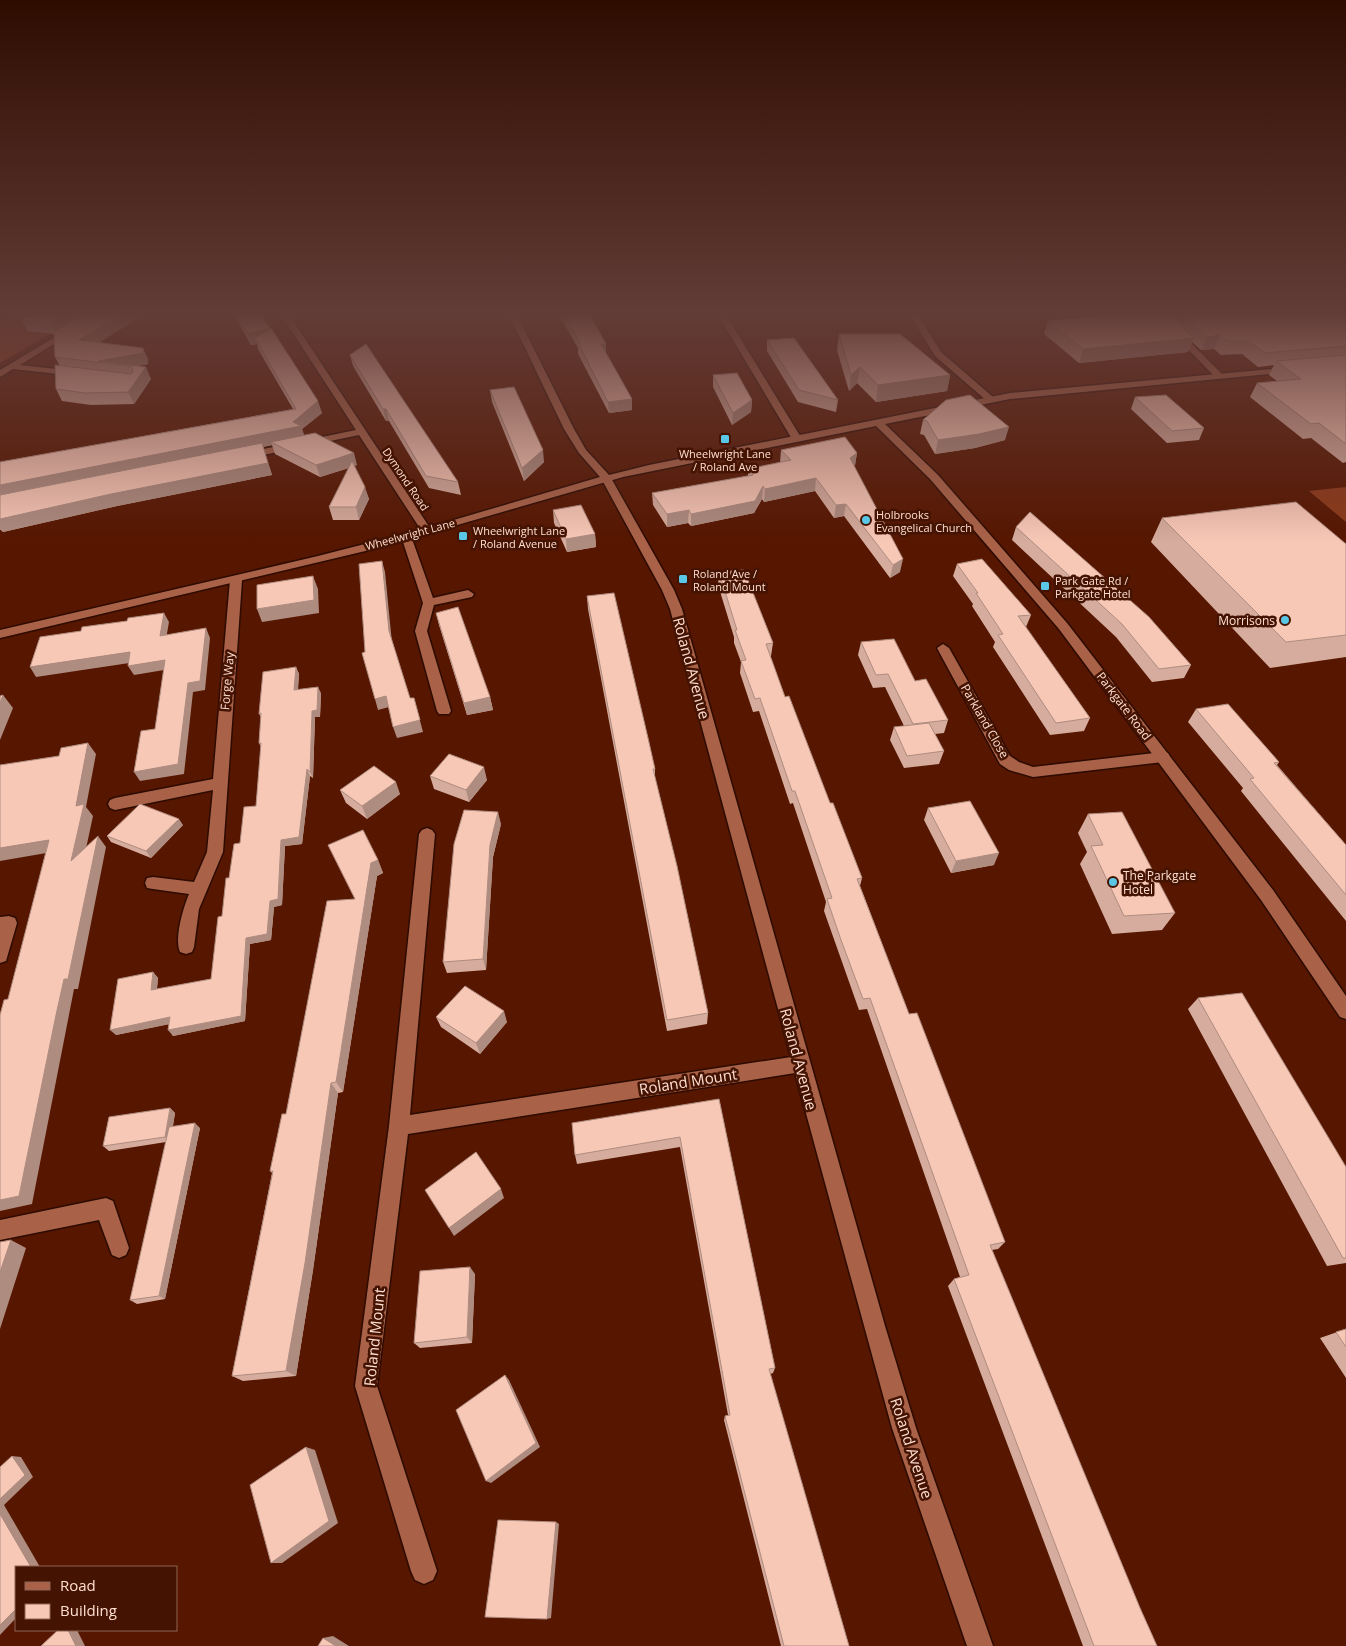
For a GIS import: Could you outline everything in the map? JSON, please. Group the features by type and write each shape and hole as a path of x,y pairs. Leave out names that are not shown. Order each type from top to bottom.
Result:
{"street":[{"name":"Dymond Road","path":"334,390 427,531"},
{"name":"Roland Avenue","path":"550,390 582,451 606,478 668,590 676,609 800,1064 904,1428 980,1646"},
{"path":"767,390 797,438"},
{"path":"979,390 990,399"},
{"name":"Wheelwright Lane","path":"0,634 236,580 427,531 606,478 990,399 1065,390"},
{"name":"Parkgate Road","path":"878,422 934,477 1063,626 1267,895 1346,1011"},
{"path":"234,458 362,432"},
{"path":"406,536 429,603 421,631 444,711"},
{"name":"Forge Way","path":"186,947 192,906 198,888 209,870 215,852 236,580"},
{"path":"429,603 468,594"},
{"name":"Parkland Close","path":"942,648 1005,760 1014,766 1033,772 1163,758"},
{"path":"115,804 220,783"},
{"name":"Roland Mount","path":"424,1572 366,1386 398,1126 427,834"},
{"path":"153,883 198,888"},
{"path":"0,924 9,922 0,956"},
{"name":"Roland Mount","path":"398,1126 800,1064"},
{"path":"0,1230 106,1208 119,1248"}],"shaded area":[{"path":"1346,487 1346,522 1309,491"}],"building":[{"path":"62,390 130,390 128,392 85,393"},
{"path":"285,390 311,390 318,401 293,422 301,426 0,485 0,462 296,409"},
{"path":"371,390 397,390 458,482 426,476 386,409 383,409"},
{"path":"490,390 515,390 543,450 522,468"},
{"path":"602,390 627,390 632,399 608,402"},
{"path":"721,390 746,390 752,400 733,413"},
{"path":"799,390 831,390 838,400"},
{"path":"1266,390 1346,390 1346,444 1319,423 1311,424"},
{"path":"970,395 1009,427 938,440 927,421 923,420 946,400"},
{"path":"1166,395 1204,428 1172,431 1135,397"},
{"path":"315,433 354,453 316,465 271,442"},
{"path":"845,437 857,453 850,458 903,559 893,565 846,504 836,505 816,478 765,489 763,486 755,501 691,514 689,510 667,514 652,493 753,475 748,469 791,460 781,450"},
{"path":"262,443 268,463 111,494 0,519 0,495"},
{"path":"352,461 365,487 356,507 329,507"},
{"name":"Morrisons","path":"1296,502 1346,544 1346,635 1286,642 1162,518"},
{"path":"581,505 595,534 566,539 553,510"},
{"path":"1030,512 1149,617 1191,665 1159,669 1122,624 1016,527"},
{"path":"982,559 1031,615 1018,616 1090,718 1056,723 998,635 1003,634 976,593 978,593 957,564"},
{"path":"382,561 389,631 410,698 414,698 420,720 393,727 386,696 375,699 362,653 365,652 359,564"},
{"path":"744,570 773,643 766,644 785,697 789,696 830,803 833,803 862,878 857,879 909,1014 917,1013 1005,1242 990,1245 1157,1646 1094,1646 954,1279 969,1275 870,998 863,999 841,940 827,899 832,898 795,791 792,791 760,698 755,699 741,661 746,660 735,630 737,630 719,572"},
{"path":"313,576 314,600 257,609 257,585"},
{"path":"614,593 655,769 653,769 677,866 708,1013 667,1020 587,596"},
{"path":"458,607 490,697 464,703 436,613"},
{"path":"164,613 160,636 206,628 200,681 188,683 178,764 134,772 141,731 155,729 165,660 128,666 130,652 30,667 40,637 81,631 82,627 127,621 128,618"},
{"path":"894,639 915,681 926,679 948,720 913,724 888,674 876,675 861,642"},
{"path":"296,667 294,690 318,687 317,710 312,711 310,772 307,769 299,837 281,840 278,899 270,901 267,934 246,938 241,1016 168,1030 170,1017 110,1030 118,979 153,972 151,990 211,979 218,917 222,916 226,878 229,878 234,844 240,843 244,807 256,806 261,743 259,743 261,713 259,714 263,672"},
{"path":"1228,704 1279,762 1274,763 1346,845 1346,895 1250,779 1254,778 1196,709"},
{"path":"929,723 944,751 907,756 894,727"},
{"path":"88,743 76,806 84,804 71,861 98,836 68,979 64,979 56,1015 19,1196 0,1200 0,1015 4,1000 8,999 49,840 0,848 0,765 59,756 61,748"},
{"path":"449,754 484,767 466,790 430,776"},
{"path":"374,766 396,782 362,806 340,790"},
{"path":"970,801 999,853 956,861 928,808"},
{"path":"140,804 179,819 146,851 107,836"},
{"path":"464,810 498,812 490,845 483,959 443,962 454,844"},
{"path":"1122,812 1175,913 1124,916 1091,846 1103,845 1088,814"},
{"path":"363,830 378,860 371,863 336,1082 331,1083 305,1263 286,1371 232,1376 273,1171 270,1171 282,1114 286,1114 327,901 355,899 328,845"},
{"path":"465,986 504,1011 476,1043 436,1017"},
{"path":"1242,993 1346,1167 1346,1258 1343,1258 1198,998"},
{"path":"719,1099 775,1368 769,1369 849,1646 784,1646 725,1416 730,1415 680,1137 575,1155 572,1123"},
{"path":"170,1108 165,1137 103,1146 109,1117"},
{"path":"195,1123 159,1296 130,1300 169,1127"},
{"path":"476,1152 501,1189 449,1228 425,1190"},
{"path":"11,1240 0,1272 0,1242"},
{"path":"470,1267 467,1337 414,1343 420,1271"},
{"path":"1346,1329 1346,1347 1336,1332"},
{"path":"505,1375 536,1443 486,1481 456,1410"},
{"path":"306,1447 329,1521 271,1563 250,1485"},
{"path":"12,1456 25,1475 0,1499 0,1467"},
{"path":"0,1514 30,1566 15,1566 15,1610 0,1625"},
{"path":"498,1520 556,1522 547,1619 485,1617"},
{"path":"57,1631 68,1631 76,1646 41,1646"},
{"path":"323,1638 336,1646 318,1646"}],"place":[{"name":"Wheelwright Lane / Roland Ave","path":"725,439"},
{"name":"Holbrooks Evangelical Church","path":"866,520"},
{"name":"Wheelwright Lane / Roland Avenue","path":"463,536"},
{"name":"Roland Ave / Roland Mount","path":"683,579"},
{"name":"Park Gate Rd / Parkgate Hotel","path":"1045,586"},
{"name":"Morrisons","path":"1285,620"},
{"name":"The Parkgate Hotel","path":"1113,882"}]}
